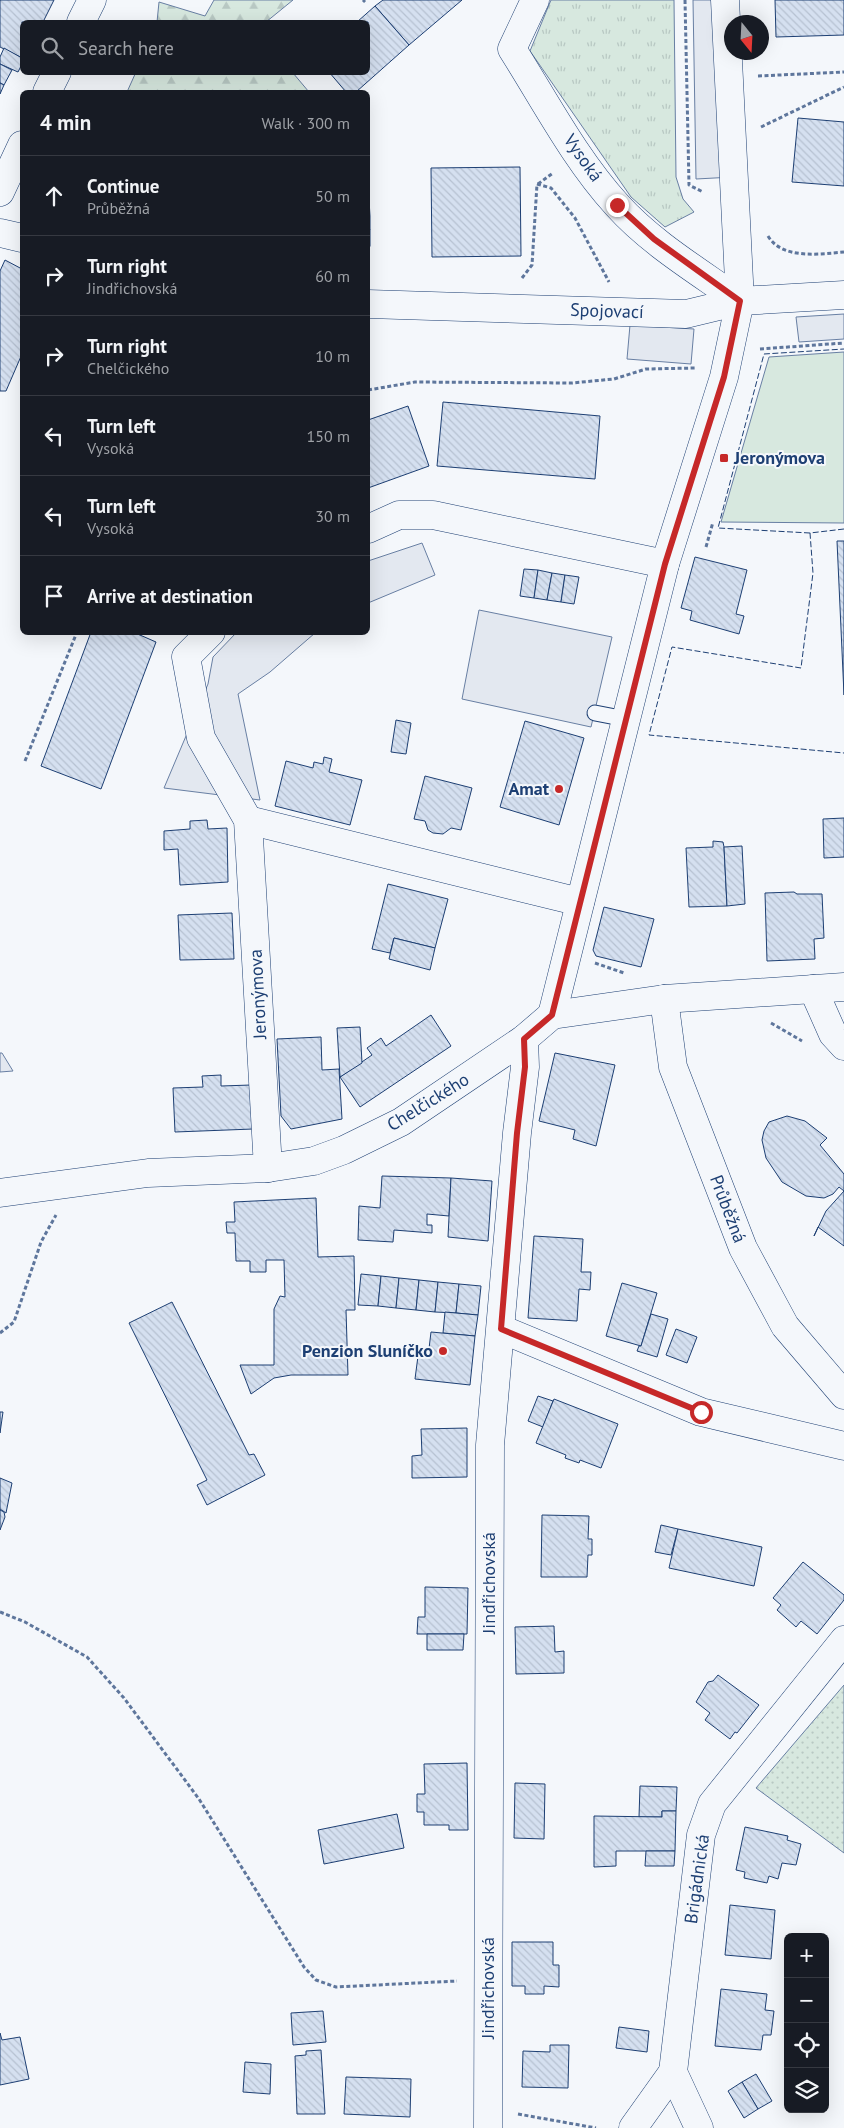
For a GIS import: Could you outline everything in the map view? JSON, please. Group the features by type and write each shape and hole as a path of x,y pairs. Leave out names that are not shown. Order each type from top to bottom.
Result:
{"street":[{"path":"83,20 92,0"},
{"name":"Vysoká","path":"535,0 512,49 579,155 617,205 654,239 740,301"},
{"path":"725,0 740,301 724,377 665,564 552,1015 664,999 844,987"},
{"path":"48,90 56,75"},
{"path":"0,192 20,149"},
{"path":"0,233 20,238"},
{"name":"Spojovací","path":"370,304 686,314 740,301 844,294"},
{"path":"370,528 399,515 433,514 665,564"},
{"name":"Jeronýmova","path":"208,635 186,657 201,738 248,820 268,1168"},
{"path":"248,820 580,902"},
{"path":"813,989 833,1034 844,1046"},
{"name":"Průběžná","path":"664,999 673,1067 743,1248 785,1326 844,1396"},
{"name":"Chelčického","path":"0,1193 148,1173 268,1168 314,1161 344,1150 401,1122 524,1039 552,1015"},
{"name":"Jindřichovská","path":"488,2118 490,1445 517,1133 525,1067 524,1039"},
{"path":"501,1329 701,1412 844,1446"},
{"name":"Brigádnická","path":"673,2072 701,1835 712,1804 844,1640"},
{"path":"633,2128 673,2072 699,2128"}],"lane":[{"path":"595,713 626,719"}],"path":[{"path":"685,0 689,185 702,192"},
{"path":"755,76 844,72"},
{"path":"756,130 844,87"},
{"path":"500,307 532,265 537,184 551,188 575,218 625,311"},
{"path":"766,232 771,241 788,251 812,254 844,252"},
{"path":"758,357 761,348 844,343"},
{"path":"370,390 414,382 572,383 614,379 646,369 698,368 724,377"},
{"path":"706,547 713,520"},
{"path":"25,761 76,635"},
{"path":"764,1021 773,1024 804,1042"},
{"path":"0,1333 14,1322 41,1242 72,1184"},
{"path":"0,1612 25,1622 87,1657 124,1698 198,1799 304,1967 316,1980 336,1987 488,1979"},
{"path":"488,2118 596,2128"}],"green space":[{"path":"214,0 293,0 268,20 157,20 159,2 205,16"},
{"path":"551,0 674,0 676,177 683,199 694,212 665,227 631,197 530,51"},
{"path":"135,75 295,75 307,90 128,90"},
{"path":"844,352 844,523 721,522 769,357"},
{"path":"844,1685 844,1853 756,1788"}],"shaded area":[{"path":"693,0 725,0 724,60 728,60 733,177 696,179"},
{"path":"844,314 844,339 799,342 796,317"},
{"path":"630,325 694,329 691,364 627,359"},
{"path":"422,543 435,575 370,602 370,560"},
{"path":"479,610 612,637 591,727 462,699"},
{"path":"234,635 313,635 270,672 238,694 260,800 164,788 208,684 213,657"},
{"path":"0,1053 2,1053 13,1071 0,1072"}],"building":[{"path":"0,0 54,0 44,20 20,20 20,57 0,47"},
{"path":"383,0 462,0 409,45 375,6"},
{"path":"775,0 844,0 844,35 776,37"},
{"path":"375,6 409,45 358,90 344,90 332,75 370,75 370,20 359,20"},
{"path":"4,48 20,57 18,72 0,64 0,57"},
{"path":"0,64 12,70 4,85 0,83"},
{"path":"0,83 4,85 0,94"},
{"path":"798,118 844,122 844,186 792,182"},
{"path":"520,167 521,256 432,257 431,168"},
{"path":"5,260 20,268 20,359 6,391 0,391 0,271"},
{"path":"443,402 600,416 595,479 437,466"},
{"path":"408,406 429,466 370,487 370,419"},
{"path":"837,541 844,541 844,695"},
{"path":"695,557 747,570 736,614 744,616 739,634 690,620 692,611 681,608"},
{"path":"524,569 538,570 534,598 520,596"},
{"path":"538,570 552,573 547,600 534,598"},
{"path":"552,573 565,575 561,602 547,600"},
{"path":"565,575 579,577 574,604 561,602"},
{"path":"90,635 140,635 156,642 101,789 41,766"},
{"path":"396,720 411,723 406,754 391,752"},
{"path":"525,721 584,738 559,825 500,807"},
{"path":"324,757 332,759 329,772 362,780 350,825 275,806 286,761 313,768 314,762 323,764"},
{"path":"425,776 472,788 461,830 451,828 443,834 433,833 428,830 425,821 414,819"},
{"path":"844,818 844,857 824,858 823,819"},
{"path":"207,820 208,829 227,828 228,882 180,885 178,849 164,850 164,831 190,829 190,821"},
{"path":"713,841 723,842 727,906 689,907 686,848 713,847"},
{"path":"742,846 745,904 727,906 724,847"},
{"path":"388,884 448,899 435,948 394,938 390,953 372,949"},
{"path":"794,892 797,894 822,894 824,938 814,939 815,959 767,961 765,893"},
{"path":"604,907 654,919 641,967 596,956 593,950"},
{"path":"232,913 234,959 180,960 178,915"},
{"path":"394,938 435,948 430,970 389,959"},
{"path":"431,1015 451,1046 360,1107 340,1077 372,1055 367,1048 381,1038 386,1046"},
{"path":"360,1027 362,1063 340,1077 337,1028"},
{"path":"321,1037 322,1070 339,1069 342,1119 291,1129 281,1116 277,1039"},
{"path":"555,1053 615,1065 596,1146 573,1139 575,1130 539,1121"},
{"path":"221,1075 221,1086 251,1085 253,1129 175,1132 173,1088 203,1087 202,1076"},
{"path":"787,1116 805,1121 827,1138 820,1145 844,1174 844,1191 839,1187 833,1194 824,1198 806,1196 782,1182 766,1158 762,1140 769,1122"},
{"path":"382,1176 451,1178 449,1216 427,1214 427,1225 432,1225 432,1233 394,1230 393,1242 358,1240 359,1206 380,1208"},
{"path":"451,1178 492,1181 488,1241 448,1237"},
{"path":"844,1191 844,1246 818,1227 826,1211"},
{"path":"316,1198 318,1257 354,1256 355,1310 346,1310 348,1375 291,1375 274,1378 251,1394 240,1365 274,1365 274,1309 280,1296 285,1297 284,1260 266,1260 266,1272 250,1272 250,1261 236,1261 235,1233 227,1233 226,1222 235,1222 234,1202"},
{"path":"534,1236 583,1239 581,1272 591,1272 590,1290 579,1289 577,1321 528,1318"},
{"path":"361,1274 381,1276 378,1306 358,1305"},
{"path":"381,1276 399,1278 396,1308 378,1306"},
{"path":"399,1278 419,1280 416,1310 396,1308"},
{"path":"419,1280 438,1282 435,1312 416,1310"},
{"path":"438,1282 459,1284 456,1313 435,1312"},
{"path":"622,1283 657,1293 641,1346 606,1336"},
{"path":"459,1284 481,1286 478,1315 456,1313"},
{"path":"172,1302 249,1455 254,1454 265,1475 207,1505 197,1485 207,1480 129,1323"},
{"path":"445,1312 478,1315 475,1336 443,1333"},
{"path":"651,1314 668,1319 657,1357 637,1351 639,1346 641,1346"},
{"path":"676,1329 697,1337 687,1363 666,1355"},
{"path":"431,1332 475,1336 470,1385 415,1379 418,1356 428,1357"},
{"path":"538,1396 553,1401 543,1427 528,1421"},
{"path":"554,1399 618,1424 601,1468 580,1460 579,1463 565,1458 566,1455 536,1443"},
{"path":"0,1412 3,1412 0,1433"},
{"path":"467,1428 467,1477 412,1478 412,1456 422,1455 421,1429"},
{"path":"0,1478 12,1483 6,1513 0,1509"},
{"path":"0,1510 4,1512 5,1517 0,1530"},
{"path":"542,1515 589,1516 588,1539 592,1539 592,1555 588,1555 587,1577 541,1577"},
{"path":"661,1525 678,1529 671,1555 655,1552"},
{"path":"678,1529 762,1547 754,1586 669,1568"},
{"path":"803,1562 844,1595 844,1600 817,1634 801,1621 796,1627 777,1610 781,1605 773,1598"},
{"path":"425,1587 468,1588 467,1634 417,1634 418,1617 425,1617"},
{"path":"554,1626 555,1652 564,1651 564,1673 516,1674 515,1627"},
{"path":"427,1634 464,1634 463,1650 427,1650"},
{"path":"718,1675 759,1705 730,1739 705,1720 710,1713 696,1702 708,1682 713,1681"},
{"path":"467,1763 468,1830 449,1830 449,1825 424,1825 424,1812 417,1812 417,1794 425,1794 424,1764"},
{"path":"515,1783 545,1784 544,1839 514,1838"},
{"path":"640,1786 677,1787 676,1811 662,1811 662,1817 639,1817"},
{"path":"662,1811 676,1811 675,1851 616,1851 616,1866 594,1867 594,1816 662,1817"},
{"path":"397,1814 404,1848 324,1864 318,1830"},
{"path":"745,1827 788,1836 787,1840 801,1844 796,1865 782,1863 778,1879 769,1876 767,1883 744,1878 745,1872 736,1870"},
{"path":"646,1851 675,1851 674,1866 645,1866"},
{"path":"730,1905 775,1910 771,1959 725,1955"},
{"path":"512,1942 553,1942 553,1965 559,1965 559,1987 544,1986 544,1994 525,1994 525,1986 512,1986"},
{"path":"721,1989 767,1994 765,2010 774,2011 771,2035 763,2035 761,2050 715,2046"},
{"path":"323,2011 326,2042 293,2045 291,2013"},
{"path":"619,2027 649,2031 647,2052 616,2048"},
{"path":"0,2033 2,2040 20,2037 29,2079 0,2085"},
{"path":"550,2045 569,2045 568,2088 522,2087 523,2051 550,2052"},
{"path":"321,2050 325,2114 297,2114 295,2056 306,2055 306,2051"},
{"path":"245,2062 271,2064 270,2094 243,2092"},
{"path":"756,2074 772,2101 758,2109 742,2082"},
{"path":"346,2077 411,2079 410,2117 344,2114"},
{"path":"742,2082 758,2109 744,2118 728,2091"}],"fence":[{"path":"810,533 718,528 764,354 844,349"},
{"path":"844,529 810,533 813,573 801,668 672,647 649,735 844,753"}],"place":[{"name":"Jeronýmova","path":"724,458"},
{"name":"Amat","path":"559,789"},
{"name":"Penzion Sluníčko","path":"443,1351"}],"route":[{"path":"617,205 654,239 740,301 724,377 665,564 552,1015 524,1039 525,1067 517,1133 501,1329 701,1412"}]}
